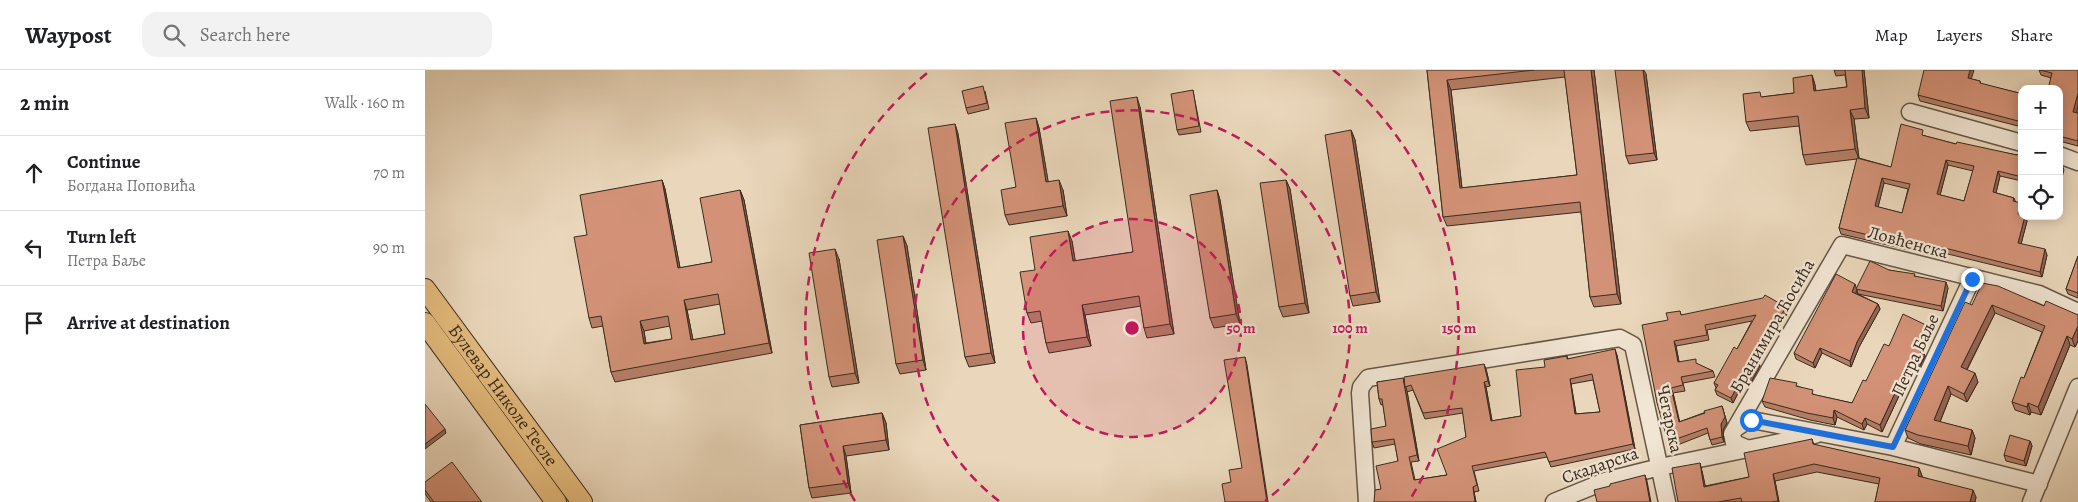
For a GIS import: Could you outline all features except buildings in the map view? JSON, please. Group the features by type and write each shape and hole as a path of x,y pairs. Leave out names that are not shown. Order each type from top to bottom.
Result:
{"main road":[{"name":"Булевар Николе Тесле","path":"425,289 582,502"},
{"name":"Булевар Николе Тесле","path":"425,323 556,502"}],"street":[{"path":"1910,112 2018,142"},
{"path":"2063,156 2078,162"},
{"name":"Ловћенска","path":"1843,245 1972,279 2039,294 2078,312"},
{"name":"Бранимира Ћосића","path":"1736,428 1843,245"},
{"name":"Петра Баље","path":"1893,447 1972,279"},
{"name":"Чегарска","path":"1367,502 1359,393 1368,378 1620,338 1633,345 1667,502"},
{"path":"2031,502 2078,387"},
{"path":"1746,448 1734,443 1733,434 1736,428 1745,422 1757,421 1893,447 2039,484"},
{"name":"Скадарска","path":"1562,501 1608,480 1746,448 1825,433"}],"route":[{"path":"1751,420 1893,447 1972,279"}]}
